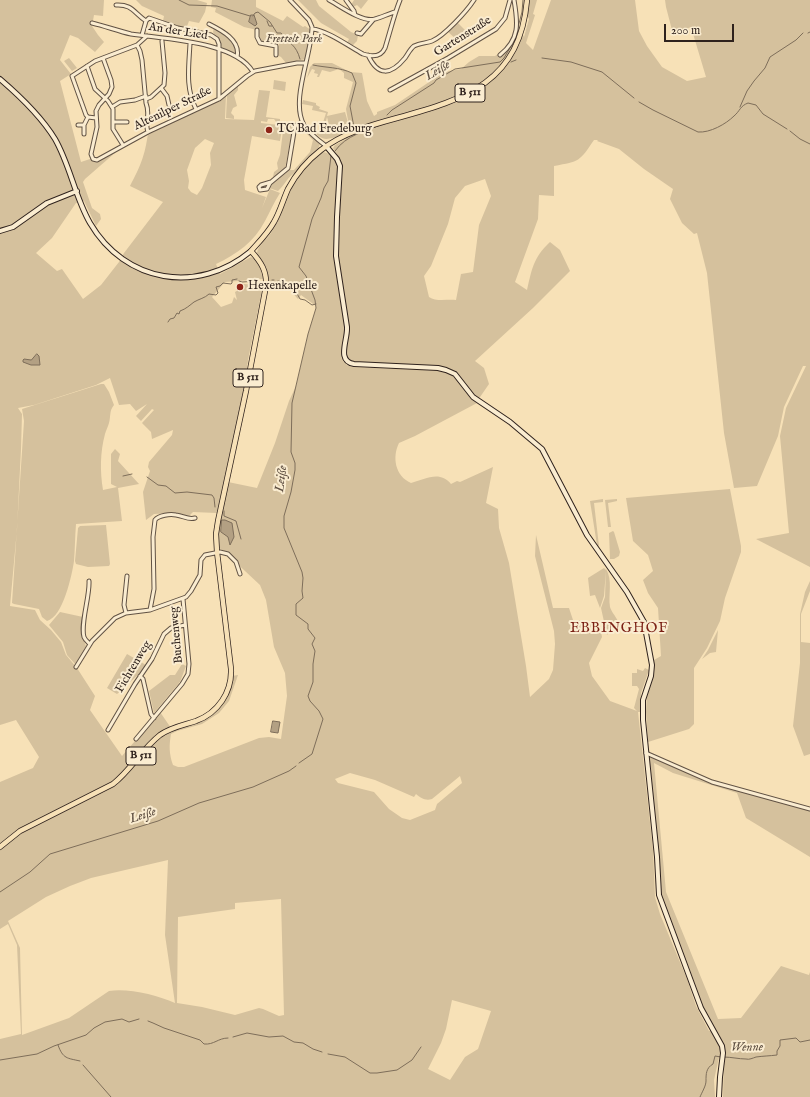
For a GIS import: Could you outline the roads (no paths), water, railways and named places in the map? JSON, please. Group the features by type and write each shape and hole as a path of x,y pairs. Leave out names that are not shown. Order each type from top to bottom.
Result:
{"main road":[{"name":"B 511","path":"0,847 20,831 113,784 123,776 161,734 202,718 212,712 221,703 229,688 231,675 216,534 251,364 266,282 266,274 262,265 251,251 268,232 289,188 296,177 313,157 326,146 344,136 366,127 450,102 485,83 502,68 515,48 524,23 527,0"}],"street":[{"path":"290,0 309,20 312,29 299,104 302,122 313,135 326,146 337,159 340,166 336,246 337,265 347,328 344,353 345,358 348,362 354,364 438,368 452,372 457,376 473,397 510,422 544,452 582,525 606,563 627,591 644,622 652,668 643,704 643,727 657,857 659,895 668,922 688,970 699,1004 722,1044 723,1055 719,1097"},
{"path":"330,0 364,19 373,20 395,12"},
{"path":"346,0 355,14"},
{"path":"312,29 318,30 350,46 361,54 368,56 380,54 384,52 395,12 400,0"},
{"path":"368,56 377,69 384,72 389,70 400,63 413,47 436,39 461,17 474,0"},
{"name":"Gartenstraße","path":"390,90 496,29 505,18 510,0"},
{"path":"500,55 511,42 517,26 514,0"},
{"path":"116,5 124,5 131,8 139,16 146,20 150,18 178,28 211,35 217,40 219,49 219,99"},
{"path":"142,35 146,20"},
{"path":"357,33 361,34 364,32 373,20"},
{"name":"An der Lied","path":"92,23 125,32 219,49 237,57 250,67 253,72"},
{"path":"210,24 230,37 237,49 237,57"},
{"path":"257,30 260,43 276,46 276,55"},
{"path":"103,58 112,83 111,90 97,107 96,118 88,117 85,114 72,76 103,58 137,45 147,36"},
{"path":"112,106 121,102 150,97 164,85 165,73 162,41"},
{"path":"190,43 189,90 191,99 196,109"},
{"path":"137,45 141,55 149,112 146,126 148,132"},
{"name":"Altenilper Straße","path":"96,118 97,129 91,154 93,159 100,159 122,145 219,99 253,72 297,63 306,63"},
{"path":"87,66 95,89 112,106 114,131 122,145"},
{"path":"0,79 32,109 50,131 61,151 87,217 99,237 121,258 133,266 165,276 190,277 211,273 233,264 251,251"},
{"path":"161,88 167,96 169,105"},
{"path":"84,134 84,125 88,117"},
{"path":"113,122 127,122"},
{"path":"271,182 288,168 295,126 302,122"},
{"path":"78,125 84,125"},
{"path":"0,231 13,226 47,203 77,190"},
{"path":"150,610 154,591 153,537 156,519 161,516 176,515 188,519 195,518"},
{"path":"217,552 224,552 232,558 238,566 240,574"},
{"name":"Buchenweg","path":"136,740 182,684 188,674 189,662 183,599 192,592 199,577 202,557 206,554 217,552"},
{"path":"126,613 124,605 127,576"},
{"path":"89,581 89,592 83,634 84,638 90,644"},
{"path":"76,667 90,644 110,622 126,613 150,610 183,599"},
{"name":"Fichtenweg","path":"108,730 140,676 152,659 165,632 171,628 185,626"},
{"path":"140,676 143,679 151,714 154,718"},
{"path":"646,753 712,782 810,808"}],"waterway":[{"path":"179,0 189,5 217,6 250,16"},
{"path":"516,35 522,12 523,0"},
{"path":"253,16 258,12 270,22 277,33 281,33 294,47 300,59"},
{"path":"267,21 269,26 272,26"},
{"path":"740,107 747,91 765,68 770,57 796,40 803,33"},
{"name":"Leiße","path":"387,115 392,110 434,83 436,80 455,69 500,62 514,41"},
{"path":"542,58 571,62 602,72 634,98"},
{"path":"511,62 516,60"},
{"path":"313,65 352,73 356,83 350,106 354,127"},
{"path":"639,102 698,132 708,131 722,125 748,103 756,105 763,114 787,129"},
{"name":"Leiße","path":"335,151 351,137 383,124"},
{"path":"790,131 800,139 810,144"},
{"name":"Leiße","path":"299,763 312,754 323,719 308,696 313,682 315,651 312,644 315,638 308,629 308,624 296,615 296,604 303,598 303,578 284,528 284,516 291,492 295,470 295,463 291,452 292,403 308,334 316,308 315,300 306,276 299,267 312,219 328,181 331,156"},
{"path":"168,322 170,319 174,318 177,313 179,314 180,311 194,302 206,297 209,294 216,295 218,293 216,287 223,283 231,284 232,280 237,279"},
{"path":"239,281 258,281"},
{"path":"278,281 291,287 300,299 305,300 312,305 316,304"},
{"path":"123,476 132,474"},
{"path":"147,477 158,485 166,486 175,493 187,492 212,495 214,498 215,507"},
{"path":"224,511 224,516 236,521 241,539"},
{"name":"Leiße","path":"0,892 30,872 50,854 158,821 199,803 253,787 289,771 296,766"},
{"path":"0,1060 37,1054 54,1046 86,1035 94,1028 105,1022 122,1019 129,1022 139,1019"},
{"path":"148,1021 200,1040 204,1044 228,1038"},
{"path":"233,1037 247,1033 269,1037 283,1036 294,1042 303,1043 322,1052"},
{"name":"Wenne","path":"724,1057 748,1059 777,1055 780,1040 796,1038 800,1042 810,1040"},
{"path":"58,1045 66,1057 80,1061"},
{"path":"328,1054 345,1057 370,1073 377,1073 397,1070 412,1060 421,1047"},
{"name":"Wenne","path":"700,1097 705,1085 708,1069 713,1064 715,1056 721,1057"},
{"path":"83,1065 111,1097"}],"place":[{"name":"TC Bad Fredeburg","path":"269,130"},
{"name":"Hexenkapelle","path":"240,287"}],"district":[{"name":"EBBINGHOF","path":"619,629"}],"park label":[{"name":"Frettelt Park","path":"294,40"}]}
